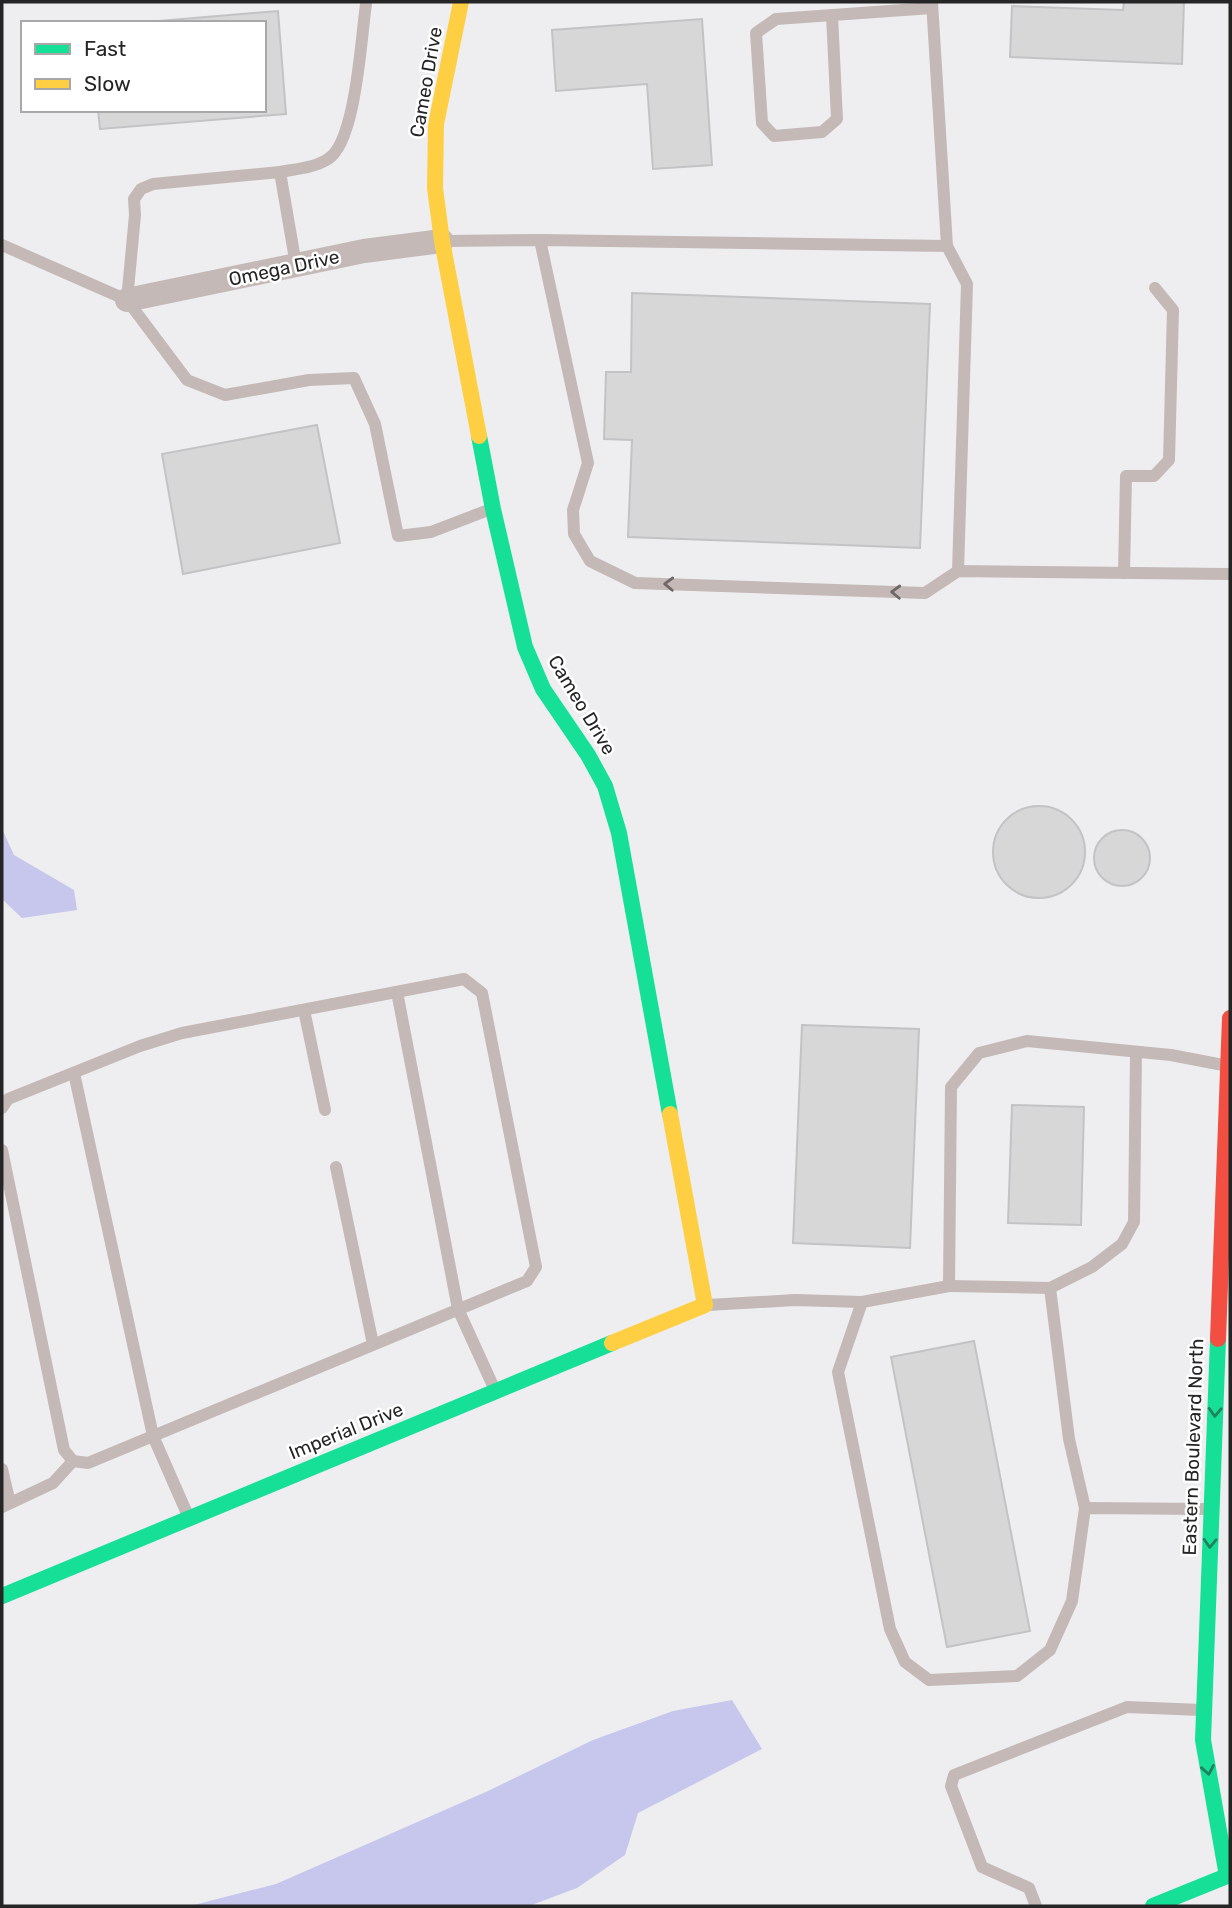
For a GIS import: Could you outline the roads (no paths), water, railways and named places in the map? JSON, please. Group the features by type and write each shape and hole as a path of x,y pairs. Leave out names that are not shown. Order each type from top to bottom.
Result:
{"street":[{"name":"Cameo Drive","path":"461,2 436,124 435,188 442,241 493,509 525,648 543,689 588,755 605,786 619,833 705,1305"},
{"name":"Omega Drive","path":"127,300 364,251 442,241"},
{"name":"Eastern Boulevard North","path":"1226,1896 1229,1870 1203,1740 1230,1018"},
{"name":"Imperial Drive","path":"2,1596 705,1305"},
{"path":"1153,1906 1229,1870"}],"lane":[{"path":"127,300 134,199 141,189 153,184 281,172 313,166 329,159 342,144 349,122 366,4"},
{"path":"832,15 836,119 822,132 774,136 762,122 756,33 776,19 932,5 947,246 967,284 958,571"},
{"path":"281,172 296,265"},
{"path":"540,240 588,463 573,510 574,534 590,561 635,583 925,593 958,571 1230,574"},
{"path":"442,241 947,246"},
{"path":"2,246 127,300 187,380 225,395 309,380 354,378 375,424 398,536 431,531 493,509"},
{"path":"1124,573 1126,476 1154,476 1169,460 1173,310 1155,288"},
{"path":"2,1108 8,1099 140,1046 182,1033 464,979 482,993 536,1267 527,1281 88,1463 73,1461 64,1450 2,1150"},
{"path":"397,992 458,1308 496,1392"},
{"path":"304,1010 325,1110"},
{"path":"949,1286 951,1087 979,1054 1027,1041 1171,1055 1229,1066"},
{"path":"705,1305 795,1300 862,1302 949,1286 1050,1288 1092,1268 1122,1244 1134,1222 1136,1052"},
{"path":"74,1073 153,1436 189,1518"},
{"path":"336,1167 373,1344"},
{"path":"862,1302 838,1372 890,1629 905,1662 929,1681 1017,1676 1051,1650 1072,1601 1085,1508 1069,1439 1050,1288"},
{"path":"2,1469 6,1505 53,1483 73,1461"},
{"path":"1085,1508 1212,1509"},
{"path":"1036,1906 1029,1888 982,1867 951,1786 954,1775 1127,1707 1204,1710"}]}
